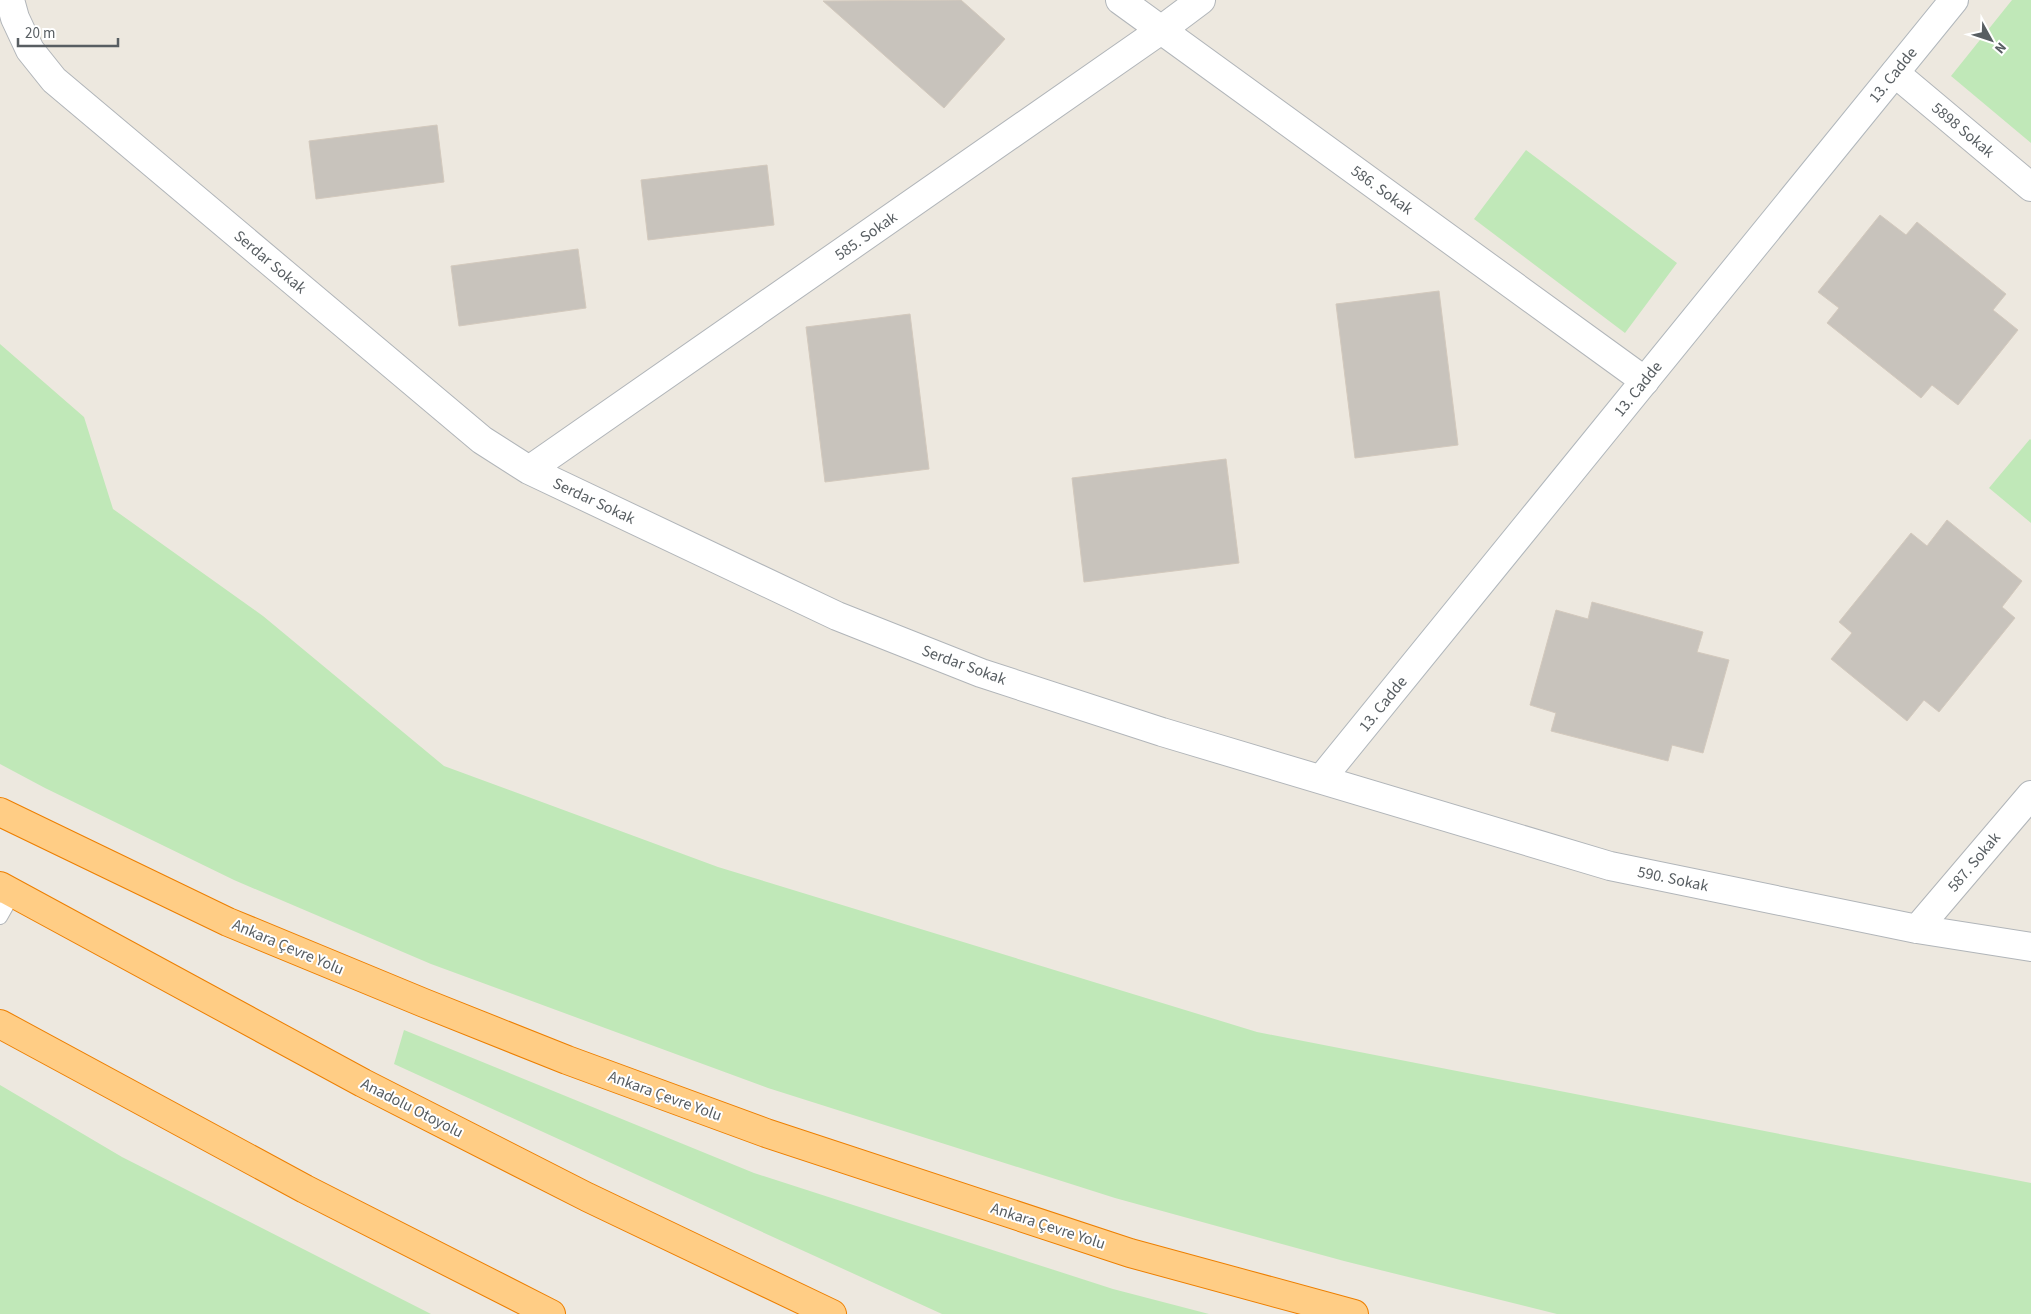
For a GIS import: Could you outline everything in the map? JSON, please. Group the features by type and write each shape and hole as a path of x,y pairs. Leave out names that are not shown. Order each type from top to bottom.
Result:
{"highway":[{"name":"Ankara Çevre Yolu","path":"0,812 228,922 567,1060 766,1133 1130,1253 1354,1314"},
{"name":"Anadolu Otoyolu","path":"6,890 363,1083 587,1197 832,1314"},
{"path":"0,1024 305,1189 551,1314"}],"street":[{"name":"Serdar Sokak","path":"10,0 15,18 30,50 54,80 482,440 529,470 837,616 981,673 1162,732 1322,778"},
{"name":"586. Sokak","path":"1120,0 1645,381"},
{"name":"585. Sokak","path":"529,470 1161,30 1201,0"},
{"name":"13. Cadde","path":"1322,778 1954,0"},
{"name":"5898 Sokak","path":"1895,73 2031,187"},
{"name":"590. Sokak","path":"1322,778 1610,866 1917,929 2031,947"},
{"name":"587. Sokak","path":"1917,929 2031,795"}],"lane":[{"path":"0,917 6,890"}],"green space":[{"path":"2012,0 2031,0 2031,143 1951,76"},
{"path":"1526,150 1677,263 1625,333 1474,219"},
{"path":"0,344 84,417 113,509 263,616 444,766 718,867 1257,1032 2031,1183 2031,1314 1557,1314 1344,1261 1115,1198 768,1088 431,964 234,880 45,788 0,764"},
{"path":"2031,440 2031,523 1989,488"},
{"path":"404,1030 754,1173 1113,1289 1209,1314 942,1314 394,1064"},
{"path":"0,1085 122,1157 431,1314 0,1314"}],"building":[{"path":"961,0 1005,39 944,108 823,1"},
{"path":"437,125 444,182 316,199 309,141"},
{"path":"767,165 774,225 648,240 641,180"},
{"path":"1880,215 1906,235 1917,222 2006,294 1993,310 2018,330 1958,405 1932,385 1921,398 1827,323 1839,308 1818,292"},
{"path":"578,249 586,308 459,326 451,266"},
{"path":"1439,291 1458,445 1355,458 1336,304"},
{"path":"910,314 929,469 825,482 806,327"},
{"path":"1226,459 1239,563 1084,582 1072,478"},
{"path":"1947,520 2022,581 2002,607 2015,618 1939,712 1924,700 1907,721 1831,659 1852,633 1839,622 1911,533 1927,546"},
{"path":"1592,602 1703,632 1697,652 1729,660 1703,753 1672,745 1668,761 1551,731 1556,713 1530,705 1556,610 1588,619"}]}
